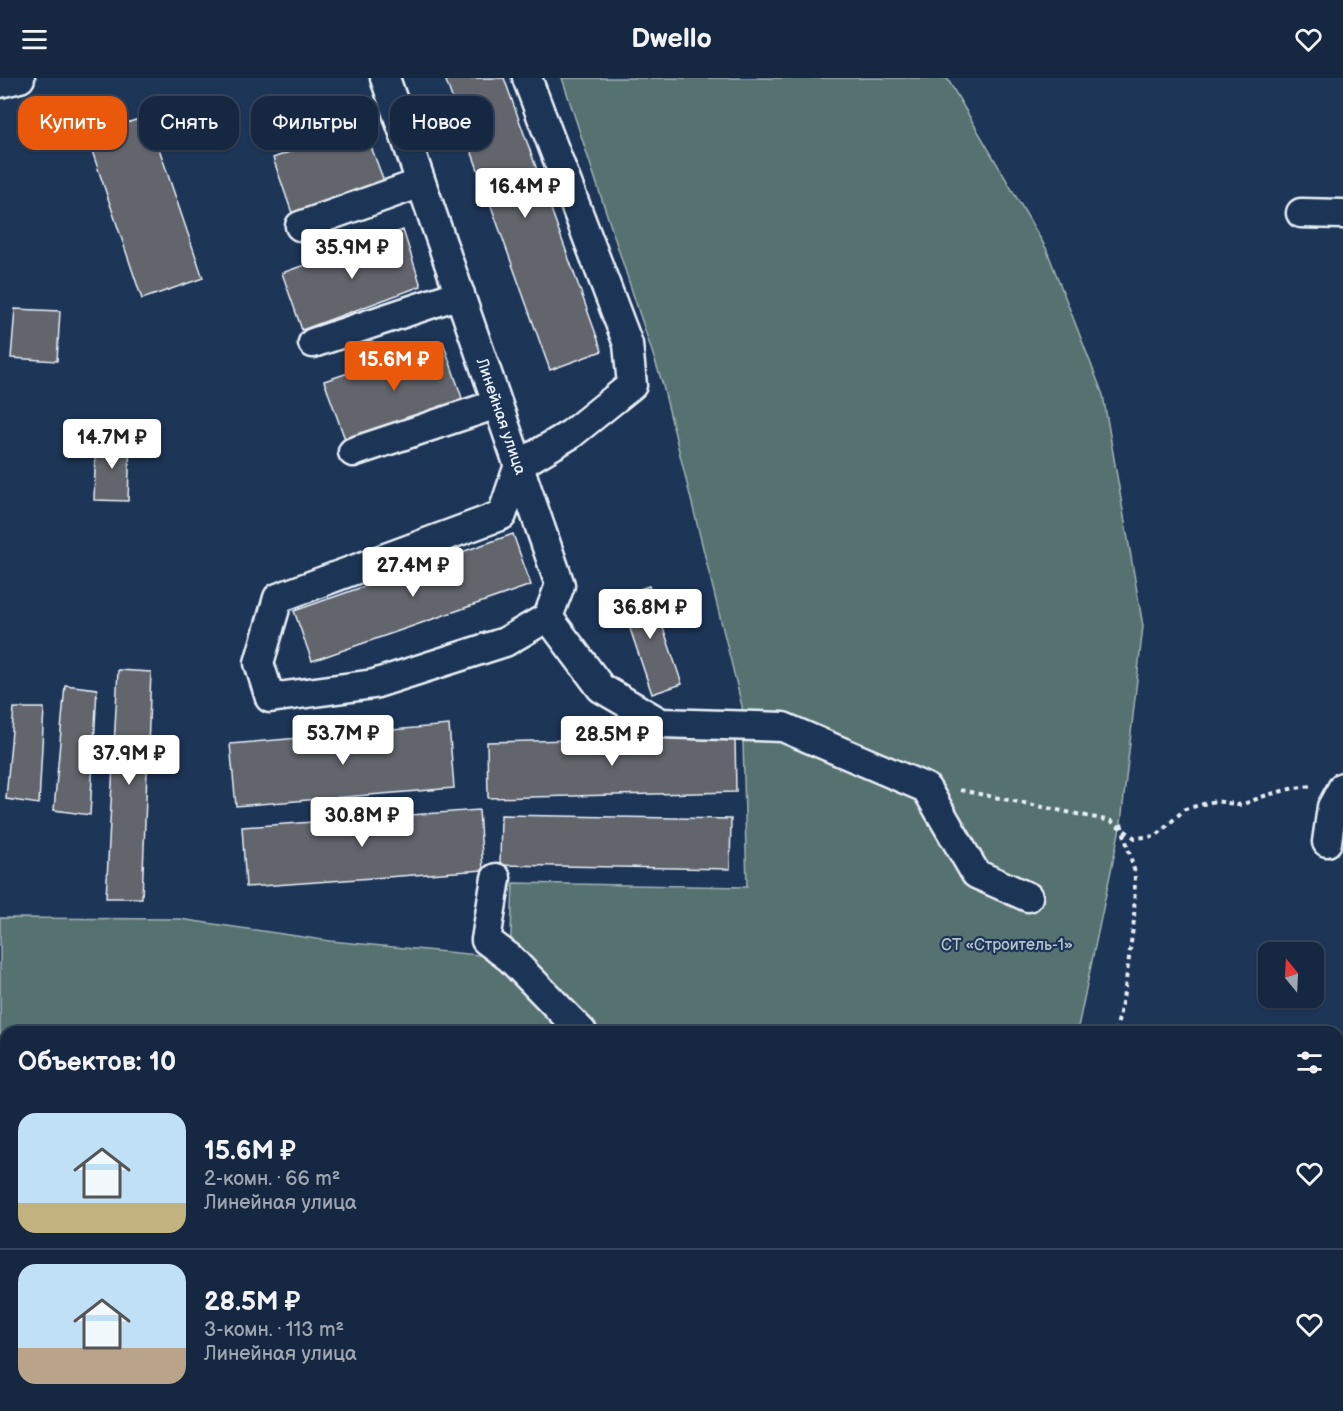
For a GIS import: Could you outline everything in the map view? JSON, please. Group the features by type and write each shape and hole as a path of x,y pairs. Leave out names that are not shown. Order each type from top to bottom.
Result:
{"street":[{"path":"0,83 20,78"},
{"name":"Линейная улица","path":"385,78 560,585 548,617"},
{"path":"527,78 628,344 632,385 571,434 519,465 502,514 278,598 259,663 270,698 374,684 505,642 548,617 601,688 661,723 783,727 926,788 976,874 1028,897"},
{"path":"300,226 422,183"},
{"path":"1301,213 1343,214"},
{"path":"313,343 460,294"},
{"path":"353,452 497,404"},
{"path":"1327,842 1332,807 1330,786"},
{"path":"496,878 486,940 510,958 576,1026"}],"path":[{"path":"926,788 967,791 1111,821 1135,838 1156,836 1185,809 1215,801 1241,805 1294,788 1330,786"},
{"path":"1117,1026 1134,920 1135,873 1121,823"}],"green space":[{"name":"СТ «Строитель-1»","path":"562,78 947,78 1046,248 1103,395 1143,626 1121,823 1078,1026 0,1026 0,918 180,919 330,941 510,958 513,883 747,887 742,706 662,382"}],"building":[{"path":"445,78 504,78 602,351 550,370 471,150 493,150 493,96 451,96"},
{"path":"139,119 139,150 160,150 203,278 142,299 92,150 127,150 127,123"},
{"path":"295,150 372,150 385,184 293,216 273,158"},
{"path":"403,230 421,286 302,330 282,273"},
{"path":"15,309 60,311 57,361 11,358"},
{"path":"443,342 464,404 346,442 324,381"},
{"path":"96,439 130,440 128,501 94,500"},
{"path":"513,534 531,585 312,661 294,611"},
{"path":"649,586 682,684 652,694 619,596"},
{"path":"118,670 151,672 142,898 106,898"},
{"path":"65,685 97,689 90,815 54,810"},
{"path":"14,708 44,708 39,804 6,799"},
{"path":"449,725 454,788 236,806 230,744"},
{"path":"735,736 736,792 488,798 487,742"},
{"path":"479,810 483,870 246,887 242,827"},
{"path":"501,815 731,819 730,869 500,865"}]}
